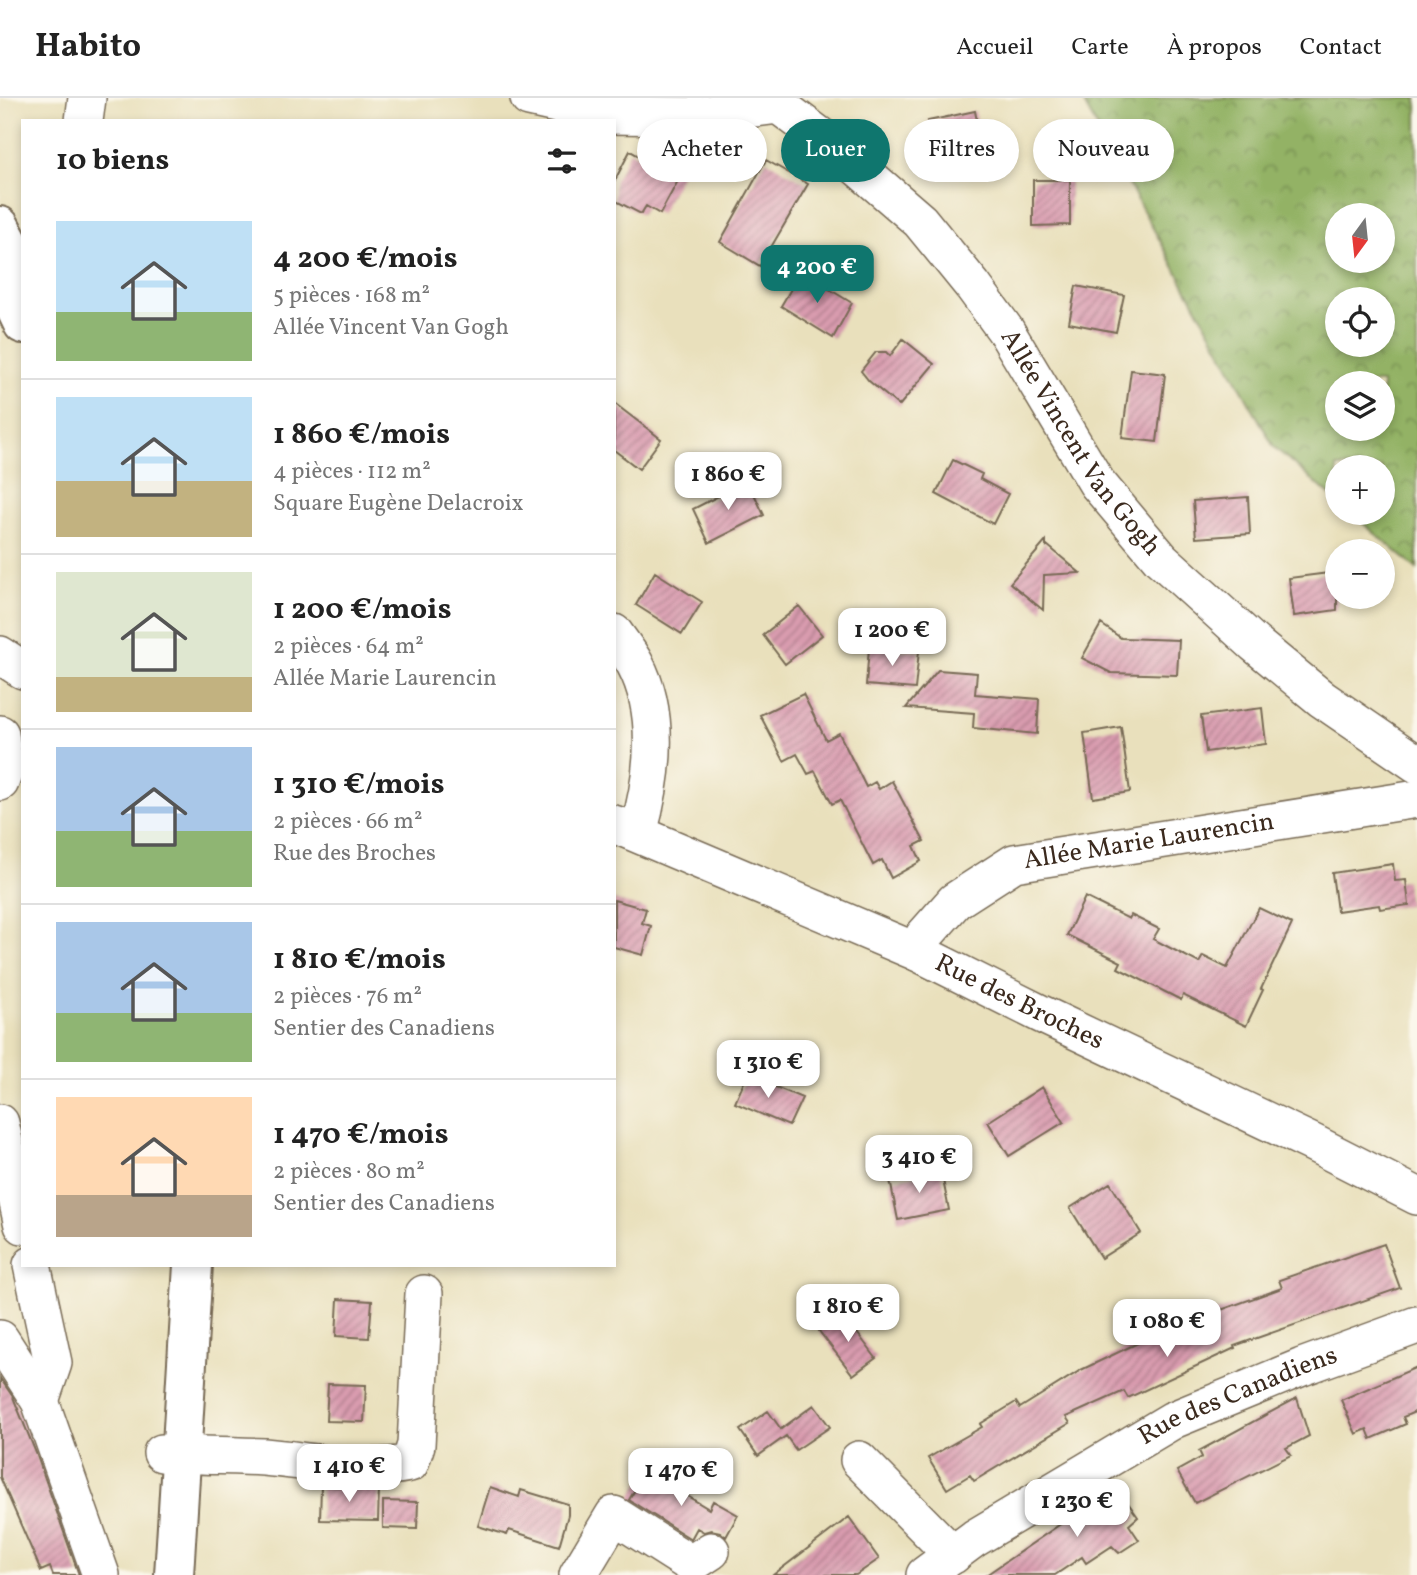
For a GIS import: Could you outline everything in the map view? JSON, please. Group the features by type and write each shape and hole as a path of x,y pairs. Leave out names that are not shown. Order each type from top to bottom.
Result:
{"main road":[{"path":"0,226 21,266"},
{"path":"0,276 21,320"},
{"path":"166,1267 174,1575"},
{"path":"156,1575 193,1267"}],"street":[{"path":"84,119 88,98"},
{"path":"529,98 605,115 691,116 774,102"},
{"name":"Allée Vincent Van Gogh","path":"774,102 832,145 920,221 1006,331 1097,483 1161,559 1255,644 1322,699 1417,765"},
{"path":"616,636 640,678 650,718 652,766 626,828"},
{"path":"0,734 5,769 0,782"},
{"name":"Allée Marie Laurencin","path":"917,952 924,936 955,901 1014,863 1417,799"},
{"name":"Rue des Broches","path":"626,828 917,952 1417,1196"},
{"path":"0,1123 21,1216"},
{"path":"32,1267 53,1363 40,1401"},
{"path":"172,1454 262,1457 384,1468 410,1463 416,1445 424,1294"},
{"name":"Rue des Canadiens","path":"939,1565 975,1538 1173,1420 1302,1367 1417,1325"},
{"path":"0,1339 40,1401 101,1575"},
{"path":"859,1460 939,1565"},
{"path":"578,1575 614,1515 691,1564 711,1551"}],"green space":[{"path":"1081,98 1417,98 1417,569 1395,550 1395,539 1382,539 1365,525 1395,525 1395,455 1325,455 1325,491 1274,447 1127,182 1174,182 1174,119 1093,119"}],"building":[{"path":"975,111 977,119 937,119"},
{"path":"630,151 637,155 637,182 677,182 660,214 646,206 641,214 616,201 616,178"},
{"path":"767,161 781,169 781,182 808,184 760,266 720,242 754,182 767,182"},
{"path":"1033,182 1070,182 1070,225 1033,226"},
{"path":"801,272 852,303 833,338 781,306"},
{"path":"1076,286 1124,295 1116,332 1069,323"},
{"path":"903,339 934,364 899,406 861,371 876,352 886,352 890,356"},
{"path":"1131,370 1165,374 1157,442 1122,438"},
{"path":"616,405 661,439 639,469 616,452"},
{"path":"953,460 982,474 980,479 1008,494 993,524 936,494"},
{"path":"748,481 764,515 709,543 693,509"},
{"path":"1248,497 1250,534 1196,538 1193,501"},
{"path":"1046,541 1046,547 1047,545 1080,573 1044,575 1043,610 1010,583"},
{"path":"655,572 702,602 682,634 636,605"},
{"path":"1325,574 1325,609 1337,610 1294,616 1289,578"},
{"path":"799,606 822,635 785,664 763,635"},
{"path":"1101,624 1121,638 1179,640 1177,675 1111,673 1082,658"},
{"path":"869,648 919,651 915,689 866,685"},
{"path":"938,670 977,673 975,694 1039,699 1037,734 973,728 974,713 906,708"},
{"path":"803,694 826,740 839,733 866,787 875,782 879,789 892,781 924,841 914,846 921,861 891,878 882,860 873,865 840,800 832,804 815,771 808,774 797,754 784,761 760,715"},
{"path":"1262,708 1266,744 1206,752 1201,716"},
{"path":"1121,727 1130,792 1093,798 1084,733"},
{"path":"1393,864 1395,881 1406,880 1409,905 1380,909 1379,905 1337,911 1332,873"},
{"path":"1085,897 1129,919 1131,915 1159,929 1153,939 1199,963 1203,956 1227,968 1259,908 1292,924 1246,1026 1183,995 1181,1000 1118,968 1121,962 1067,935"},
{"path":"616,901 646,909 642,923 651,926 643,955 616,948"},
{"path":"747,1075 802,1098 789,1126 735,1103"},
{"path":"1042,1087 1064,1122 1009,1156 988,1122"},
{"path":"941,1170 949,1210 898,1220 890,1180"},
{"path":"1110,1183 1141,1233 1101,1258 1070,1208"},
{"path":"1384,1244 1400,1288 1234,1346 1235,1348 1128,1398 1124,1391 1066,1417 1070,1423 974,1481 970,1475 947,1489 928,1458 982,1427 980,1424 1016,1402 1020,1408 1081,1370 1170,1327 1173,1332 1218,1311 1282,1288 1279,1280"},
{"path":"338,1299 372,1301 369,1338 336,1336"},
{"path":"843,1314 876,1358 853,1375 819,1331"},
{"path":"1417,1367 1417,1411 1403,1417 1406,1424 1371,1439 1367,1429 1356,1434 1341,1400"},
{"path":"0,1378 13,1397 36,1453 79,1575 53,1575 50,1567 41,1571 0,1477"},
{"path":"328,1384 366,1385 364,1422 326,1421"},
{"path":"1297,1398 1309,1436 1286,1448 1291,1455 1195,1503 1177,1471 1202,1457 1199,1451"},
{"path":"814,1405 830,1427 796,1450 786,1436 758,1456 740,1430 768,1411 781,1429"},
{"path":"646,1471 709,1509 713,1501 738,1515 726,1537 720,1532 704,1532 697,1528 691,1539 629,1500"},
{"path":"321,1486 379,1488 378,1521 320,1520"},
{"path":"1116,1486 1138,1517 1129,1525 1139,1540 1119,1553 1112,1546 1086,1563 1082,1557 1055,1575 986,1575"},
{"path":"490,1487 519,1497 521,1490 568,1504 568,1515 559,1546 509,1530 507,1535 478,1526"},
{"path":"383,1501 418,1502 417,1529 383,1528"},
{"path":"849,1517 879,1559 856,1575 773,1575"}]}
